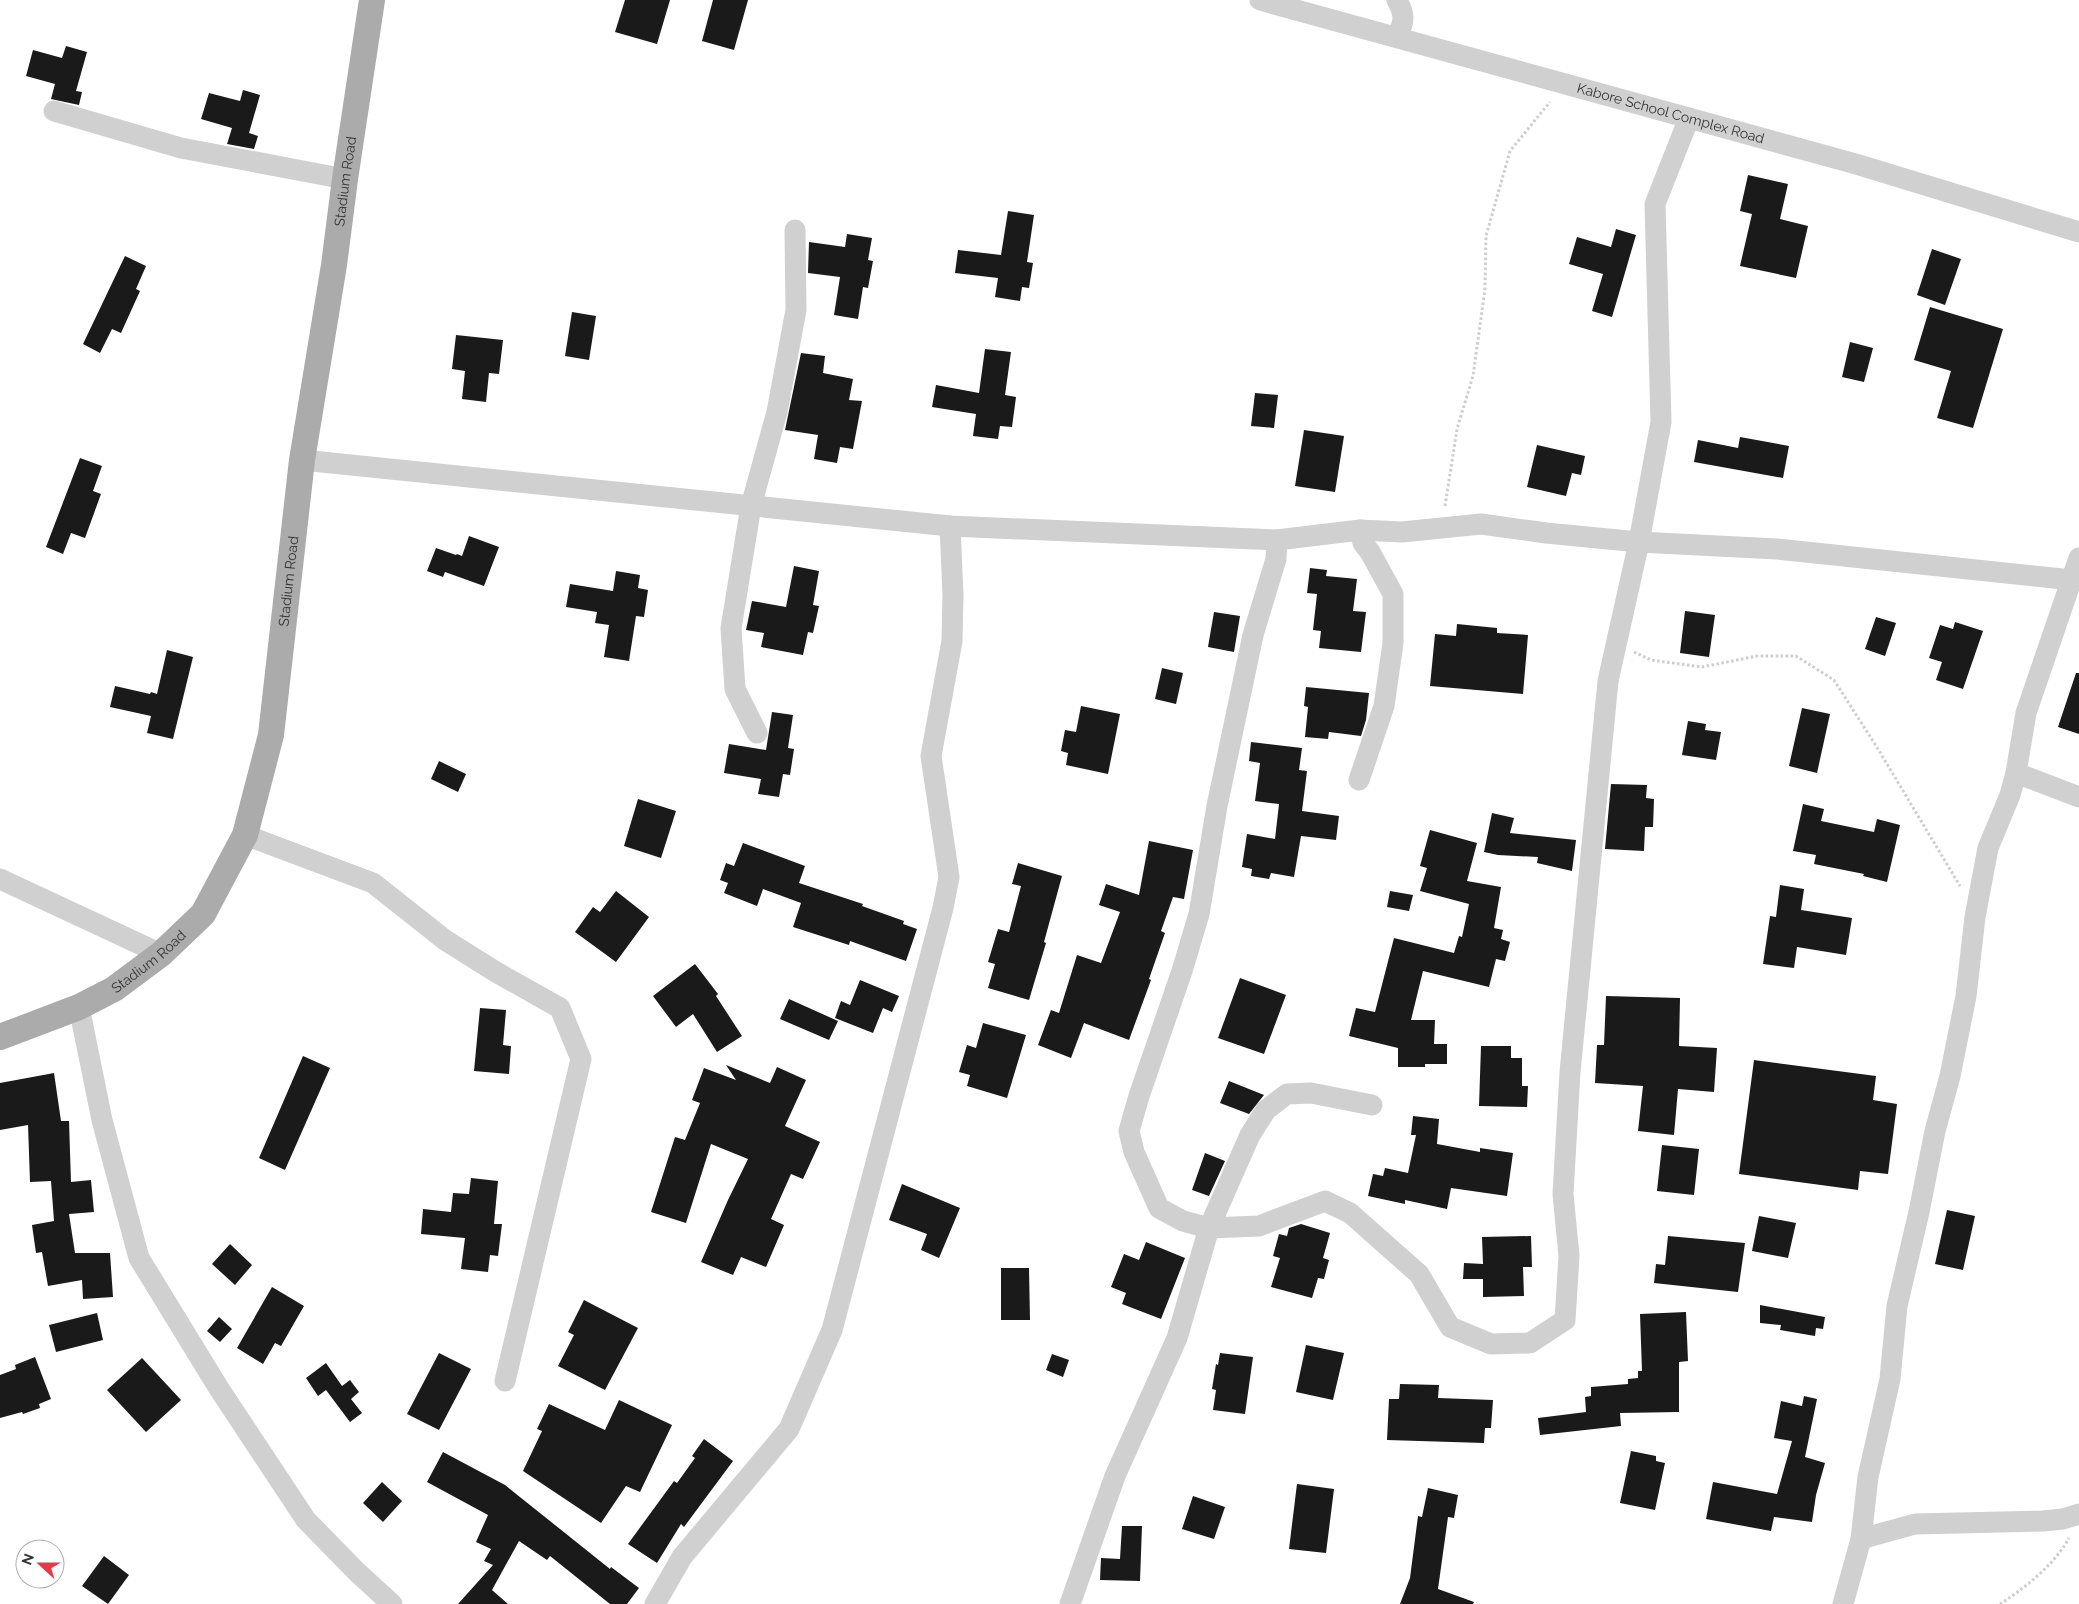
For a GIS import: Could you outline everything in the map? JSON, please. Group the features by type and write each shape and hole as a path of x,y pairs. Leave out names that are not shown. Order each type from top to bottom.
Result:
{"main road":[{"name":"Stadium Road","path":"0,1037 79,1007 114,989 160,954 202,914 245,835 271,735 302,460 334,265 372,0"}],"street":[{"name":"Kabore School Complex Road","path":"1260,0 1397,36 1856,164 2079,232"},
{"path":"1397,0 1403,11 1403,24 1397,36"},
{"path":"54,111 181,148 345,179"},
{"path":"1277,540 1276,559 1253,635 1217,806 1199,914 1129,1131 1134,1152 1159,1208 1183,1221 1209,1228 1259,1226 1325,1201 1350,1213 1419,1274 1450,1327 1491,1344 1530,1343 1565,1320 1569,1256 1563,1194 1570,1072 1608,680 1639,542 1661,422 1655,204 1689,118"},
{"path":"757,733 735,689 731,628 751,506 777,412 796,310 795,230"},
{"path":"302,460 950,526 1277,540 1360,530 1402,532 1481,524 1546,533 1639,542 1777,549 2072,580"},
{"path":"655,1604 682,1557 789,1429 832,1330 943,908 949,877 931,756 952,641 953,595 950,526"},
{"path":"1359,780 1384,706 1393,643 1393,594 1363,543 1360,530"},
{"path":"1843,1604 1862,1539 1868,1478 1890,1379 1897,1306 1919,1212 1935,1131 1956,1049 1966,996 1975,916 1988,848 2010,795 2016,773 2026,713 2079,558"},
{"path":"2016,773 2079,797"},
{"path":"245,835 373,883 446,940 496,972 560,1008 582,1059 505,1381"},
{"path":"0,878 160,954"},
{"path":"79,1007 102,1120 139,1258 218,1387 306,1520 357,1572 392,1604"},
{"path":"1070,1604 1115,1476 1177,1338 1209,1228 1250,1136 1266,1110 1287,1094 1311,1093 1372,1105"},
{"path":"1862,1539 1915,1524 2063,1519 2075,1524"}],"path":[{"path":"1442,527 1457,429 1473,376 1485,289 1486,236 1510,151 1564,83"},
{"path":"1616,644 1651,660 1702,667 1757,656 1796,656 1834,680 1972,905 1975,916"},
{"path":"2000,1604 2020,1592 2063,1550 2075,1524"}],"building":[{"path":"625,0 670,0 657,44 615,32"},
{"path":"713,0 748,0 734,50 702,41"},
{"path":"66,46 87,52 76,91 82,92 79,105 51,99 55,84 26,76 33,50 62,58"},
{"path":"243,90 260,95 249,133 258,136 254,149 227,144 232,128 201,119 209,93 240,101"},
{"path":"1748,175 1788,184 1780,219 1808,226 1796,278 1740,266 1752,214 1740,211"},
{"path":"1008,211 1034,215 1027,262 1033,263 1029,288 1022,287 1020,301 995,297 998,278 955,273 958,250 1001,255"},
{"path":"1616,229 1636,235 1612,317 1592,311 1603,274 1569,264 1577,237 1611,247"},
{"path":"847,234 872,238 868,260 873,261 868,288 863,287 858,319 834,315 840,277 808,273 809,242 845,247"},
{"path":"1932,249 1961,259 1945,305 1917,295"},
{"path":"125,256 146,266 136,289 140,291 121,333 112,329 100,353 83,344"},
{"path":"1930,307 2003,329 1973,428 1937,418 1951,371 1914,360"},
{"path":"572,312 596,316 589,360 565,356"},
{"path":"456,335 503,340 499,374 489,373 486,402 462,399 465,371 452,369"},
{"path":"1850,342 1873,348 1864,382 1842,377"},
{"path":"985,349 1011,352 1005,395 1016,397 1012,427 1000,426 998,439 973,436 976,414 932,407 936,385 979,393"},
{"path":"801,353 825,356 823,373 853,379 849,400 862,401 853,449 840,447 837,463 814,459 818,435 785,430"},
{"path":"1255,393 1278,395 1274,428 1251,426"},
{"path":"1304,430 1344,436 1335,492 1295,486"},
{"path":"1740,437 1789,446 1783,478 1694,462 1698,440 1738,448"},
{"path":"1537,445 1585,456 1581,475 1572,473 1566,496 1527,487"},
{"path":"80,458 102,466 93,491 101,494 85,538 71,533 63,554 46,547"},
{"path":"469,536 499,547 484,586 445,572 443,577 427,571 436,548 462,556"},
{"path":"794,566 819,571 813,605 819,606 813,633 808,632 803,655 761,647 764,633 746,630 752,601 786,607"},
{"path":"1310,568 1327,570 1326,576 1357,579 1353,611 1366,612 1361,652 1319,648 1321,631 1313,630 1317,594 1307,593"},
{"path":"616,571 640,575 638,588 648,590 644,617 636,616 629,661 604,657 609,625 595,623 597,612 566,607 570,584 613,591"},
{"path":"1685,611 1715,615 1709,657 1680,653"},
{"path":"1214,612 1240,616 1234,652 1208,647"},
{"path":"1876,617 1896,623 1885,656 1865,649"},
{"path":"1955,622 1983,631 1963,689 1936,680 1942,662 1929,658 1940,625 1953,629"},
{"path":"1457,624 1497,628 1497,633 1528,635 1523,694 1430,686 1435,634 1456,636"},
{"path":"167,650 193,657 173,739 147,733 151,716 110,707 115,686 157,694"},
{"path":"1162,668 1183,673 1176,704 1155,699"},
{"path":"2076,673 2079,673 2079,734 2058,727"},
{"path":"1306,687 1369,693 1366,720 1361,736 1329,732 1328,739 1305,737 1308,707 1304,706"},
{"path":"1081,706 1120,714 1108,774 1066,765 1068,753 1061,751 1065,730 1076,732"},
{"path":"1802,708 1830,714 1817,773 1789,766"},
{"path":"772,712 793,715 788,748 794,749 790,775 783,774 779,797 758,794 761,779 724,773 729,744 766,750"},
{"path":"1688,721 1706,724 1705,730 1721,732 1716,760 1682,755"},
{"path":"1251,742 1302,748 1299,770 1307,771 1302,811 1339,816 1336,840 1301,836 1294,877 1271,873 1269,879 1251,876 1252,869 1242,867 1247,834 1275,839 1279,804 1255,801 1260,763 1249,761"},
{"path":"439,761 466,774 458,792 431,779"},
{"path":"1611,784 1647,785 1646,798 1654,799 1653,827 1645,827 1644,851 1605,849"},
{"path":"638,799 676,811 661,858 624,846"},
{"path":"1803,804 1824,809 1821,821 1874,832 1877,819 1900,825 1887,882 1863,876 1864,874 1814,864 1816,855 1793,851"},
{"path":"1492,813 1514,818 1510,833 1576,840 1572,871 1537,863 1538,857 1498,855 1484,852"},
{"path":"1430,830 1477,843 1467,881 1501,887 1494,928 1503,930 1501,939 1510,942 1505,961 1496,959 1489,987 1423,971 1411,1020 1435,1020 1434,1044 1447,1044 1447,1064 1425,1064 1425,1067 1398,1067 1398,1048 1349,1036 1356,1008 1375,1012 1394,938 1454,953 1459,936 1462,937 1469,904 1420,891 1427,868 1420,866"},
{"path":"1149,841 1193,850 1184,899 1173,897 1161,931 1165,933 1149,979 1151,980 1129,1040 1084,1023 1071,1058 1038,1045 1051,1010 1059,1013 1077,955 1101,963 1120,912 1099,905 1106,884 1139,895"},
{"path":"743,843 805,866 799,883 863,904 862,906 904,921 903,924 917,929 906,961 850,941 849,945 793,927 801,903 763,889 757,906 724,893 728,883 720,880 726,863 734,866"},
{"path":"1018,863 1062,876 1044,942 1046,943 1029,1000 988,988 995,964 988,962 998,929 1009,932 1021,886 1012,884"},
{"path":"1780,885 1804,889 1801,910 1852,918 1846,955 1797,947 1794,968 1763,964 1770,916 1776,917"},
{"path":"616,891 649,917 616,962 575,932 593,907 600,912"},
{"path":"1390,891 1413,895 1409,911 1387,907"},
{"path":"695,964 718,994 716,996 742,1036 717,1052 693,1014 676,1027 653,996"},
{"path":"1240,978 1286,995 1264,1054 1218,1038"},
{"path":"860,980 899,996 892,1012 883,1008 873,1033 835,1018 841,1001 850,1005"},
{"path":"1606,996 1680,998 1679,1046 1717,1048 1714,1092 1678,1089 1674,1135 1638,1131 1643,1086 1595,1083 1597,1045 1604,1045"},
{"path":"789,999 838,1021 829,1040 780,1019"},
{"path":"480,1008 506,1010 503,1045 511,1046 509,1074 474,1071"},
{"path":"983,1023 1026,1035 1007,1098 967,1086 970,1075 959,1072 967,1045 976,1048"},
{"path":"1481,1046 1511,1046 1511,1058 1522,1058 1522,1086 1528,1086 1527,1107 1479,1106"},
{"path":"303,1056 330,1068 285,1170 259,1158"},
{"path":"1754,1060 1876,1076 1873,1100 1897,1104 1888,1174 1860,1171 1858,1190 1739,1174"},
{"path":"726,1065 770,1083 777,1067 806,1080 785,1126 820,1142 803,1179 791,1174 771,1219 784,1225 766,1267 741,1257 733,1275 701,1262 748,1159 711,1144 686,1223 651,1212 675,1137 685,1140 700,1103 692,1100 704,1068 736,1080"},
{"path":"54,1073 61,1121 69,1121 71,1182 91,1180 94,1212 69,1214 75,1253 110,1253 113,1297 83,1299 82,1280 48,1286 42,1252 36,1253 32,1225 54,1221 51,1181 30,1182 28,1125 0,1130 0,1083"},
{"path":"1229,1081 1264,1095 1249,1114 1220,1103"},
{"path":"1413,1116 1439,1119 1437,1144 1480,1152 1480,1148 1513,1153 1507,1196 1451,1188 1447,1209 1405,1200 1405,1204 1368,1196 1373,1174 1383,1176 1385,1168 1408,1173 1416,1135 1411,1135"},
{"path":"1662,1145 1699,1149 1694,1195 1657,1191"},
{"path":"1205,1153 1225,1161 1209,1196 1192,1190"},
{"path":"471,1178 498,1181 494,1224 502,1224 498,1256 490,1255 488,1272 461,1269 465,1238 421,1234 423,1209 451,1212 453,1193 469,1194"},
{"path":"902,1184 960,1208 939,1258 921,1250 927,1234 889,1220"},
{"path":"1947,1210 1975,1216 1963,1270 1935,1264"},
{"path":"1759,1216 1796,1223 1788,1258 1752,1251"},
{"path":"1301,1224 1330,1233 1323,1258 1329,1260 1324,1279 1318,1278 1312,1298 1271,1287 1280,1258 1273,1256 1279,1234 1287,1236 1289,1228"},
{"path":"1531,1236 1532,1267 1523,1267 1524,1296 1483,1297 1483,1279 1463,1279 1464,1263 1483,1264 1482,1237"},
{"path":"1668,1236 1745,1243 1738,1292 1654,1283 1656,1264 1665,1265"},
{"path":"1146,1242 1185,1258 1161,1319 1122,1304 1126,1293 1111,1287 1124,1254 1139,1260"},
{"path":"230,1244 252,1265 235,1285 212,1264"},
{"path":"1001,1268 1029,1268 1030,1320 1001,1320"},
{"path":"272,1287 304,1306 281,1346 275,1343 263,1364 237,1348"},
{"path":"584,1300 638,1328 605,1390 558,1366 574,1335 568,1332"},
{"path":"1760,1305 1825,1317 1823,1329 1816,1328 1815,1336 1780,1330 1781,1325 1760,1323"},
{"path":"1686,1312 1688,1361 1679,1362 1679,1412 1620,1413 1621,1426 1540,1435 1538,1418 1586,1412 1585,1397 1591,1396 1591,1387 1628,1384 1628,1379 1638,1378 1638,1371 1642,1371 1640,1314"},
{"path":"97,1313 103,1340 56,1352 49,1325"},
{"path":"219,1317 232,1329 220,1342 207,1331"},
{"path":"1306,1345 1344,1353 1333,1400 1296,1392"},
{"path":"439,1353 471,1369 439,1430 407,1414"},
{"path":"1220,1353 1253,1357 1245,1414 1213,1410 1216,1390 1212,1389 1216,1364 1218,1365"},
{"path":"1052,1354 1069,1360 1063,1377 1046,1370"},
{"path":"35,1357 51,1399 39,1404 40,1408 23,1414 22,1412 0,1418 0,1375 16,1369 15,1365"},
{"path":"142,1358 181,1400 146,1432 107,1390"},
{"path":"326,1363 342,1386 350,1380 359,1392 351,1399 362,1413 350,1422 326,1390 318,1396 306,1378"},
{"path":"1400,1384 1439,1385 1438,1398 1493,1400 1491,1428 1485,1428 1484,1443 1387,1440 1389,1399 1399,1399"},
{"path":"1804,1396 1817,1399 1805,1457 1825,1463 1816,1495 1812,1522 1774,1517 1771,1531 1706,1519 1713,1482 1777,1494 1792,1441 1774,1438 1781,1401 1802,1406"},
{"path":"619,1400 672,1425 640,1492 626,1486 601,1523 523,1471 542,1431 537,1429 549,1404 605,1430"},
{"path":"704,1439 733,1461 684,1527 681,1524 657,1563 628,1544 674,1481 677,1483 695,1458 692,1456"},
{"path":"1631,1451 1656,1456 1656,1461 1665,1463 1655,1510 1620,1503"},
{"path":"443,1452 505,1485 610,1569 611,1567 639,1588 627,1604 610,1604 550,1556 547,1560 519,1541 492,1590 508,1604 458,1604 493,1565 484,1561 491,1549 476,1542 488,1515 427,1482"},
{"path":"382,1482 402,1501 383,1522 363,1503"},
{"path":"1297,1484 1334,1489 1326,1553 1289,1549"},
{"path":"1428,1488 1458,1495 1454,1518 1448,1517 1438,1589 1474,1602 1473,1604 1400,1604 1410,1578 1418,1516 1422,1517"},
{"path":"1193,1496 1225,1507 1214,1539 1182,1529"},
{"path":"1122,1526 1142,1526 1140,1581 1100,1580 1101,1558 1120,1559"},
{"path":"104,1556 129,1575 108,1604 82,1586"}]}
